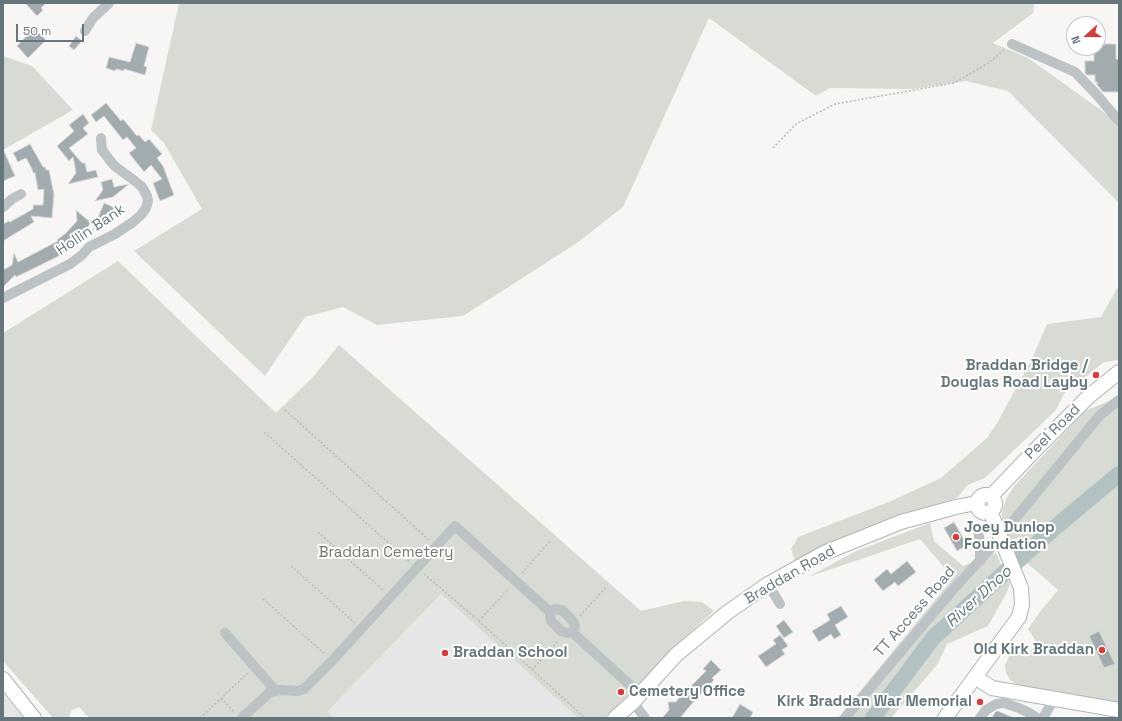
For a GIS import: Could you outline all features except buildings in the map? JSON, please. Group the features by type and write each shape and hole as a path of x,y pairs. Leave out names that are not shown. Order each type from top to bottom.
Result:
{"highway":[{"name":"Peel Road","path":"992,497 1039,446 1084,401 1119,372"},
{"path":"984,495 992,497 994,500 995,505 991,514 982,512 979,508 978,504 981,497 984,495"},
{"name":"Braddan Road","path":"615,718 676,655 728,612 768,584 824,553 901,522 956,507 978,504"},
{"path":"945,718 1019,617 1022,605 1021,588 991,514"},
{"path":"975,677 992,688 1119,710"},
{"path":"3,679 34,718"}],"street":[{"path":"85,31 93,18 109,3"},
{"path":"1012,44 1075,72 1119,121"},
{"name":"Hollin Bank","path":"3,298 70,264 82,255 89,247 115,234 133,222 146,208 148,201 142,187 98,152 101,138"},
{"path":"3,207 20,194"},
{"name":"TT Access Road","path":"845,718 951,592 980,561 1100,415 1119,400"},
{"path":"238,716 270,692 275,690 298,691 304,689 455,526 550,612 551,621 561,631 570,629"},
{"path":"978,530 980,561"},
{"path":"768,584 780,604"},
{"path":"550,612 555,609 562,610 570,618 570,629 636,698 645,718"},
{"path":"225,633 275,690"},
{"path":"1043,718 1054,699"},
{"path":"980,718 986,710 996,704 1004,703 1019,708 1037,718"}],"path":[{"path":"773,148 796,124 835,104 954,83 987,64 1012,44"},
{"path":"285,410 436,546"},
{"path":"264,432 479,621 585,718"},
{"path":"318,532 390,596"},
{"path":"479,621 551,540"},
{"path":"291,566 361,629"},
{"path":"532,670 607,586"},
{"path":"263,599 332,660"},
{"path":"200,718 254,667"},
{"path":"221,698 238,716"}],"shaded area":[{"name":"Braddan School","path":"441,594 578,718 334,718 327,712"},
{"path":"3,692 24,718 3,718"}],"green space":[{"path":"179,3 1034,3 1033,13 993,43 1028,58 1112,118 1119,127 1119,203 1008,91 966,81 913,89 830,88 816,96 709,18 623,207 577,243 463,316 377,325 343,307 305,317 265,376 134,251 202,209 164,143 151,130"},
{"path":"3,56 32,66 73,110 3,150"},
{"name":"Braddan Cemetery","path":"118,261 276,413 313,377 339,345 641,611 684,601 702,602 714,611 678,644 639,685 636,685 632,692 605,718 578,718 441,594 327,712 334,718 89,718 79,707 72,710 68,718 53,718 3,661 3,333"},
{"path":"1119,285 1119,360 1104,362 1064,394 1056,410 985,478 968,485 957,498 891,519 795,561 791,549 798,537 891,501 941,478 987,438 997,423 1032,359 1047,324 1101,317"},
{"path":"1119,393 1119,705 1019,686 1010,680 1006,673 1005,665 1010,654 1014,649 1026,657 1037,643 1028,629 1058,590 1011,549 1005,535 1002,522 1002,511 1006,499 1015,485 1085,411 1116,398"},
{"path":"930,523 934,541 963,566 996,553 1010,584 1006,594 988,626 947,644 937,665 891,718 838,718 953,578 920,539 808,577 856,551"}],"waterway":[{"name":"River Dhoo","path":"873,718 933,638 1052,530 1119,474"}],"place":[{"name":"Braddan Bridge / Douglas Road Layby","path":"1096,375"},
{"name":"Joey Dunlop Foundation","path":"956,537"},
{"name":"Old Kirk Braddan","path":"1102,650"},
{"name":"Braddan School","path":"445,653"},
{"name":"Cemetery Office","path":"621,692"},
{"name":"Kirk Braddan War Memorial","path":"980,702"}]}
